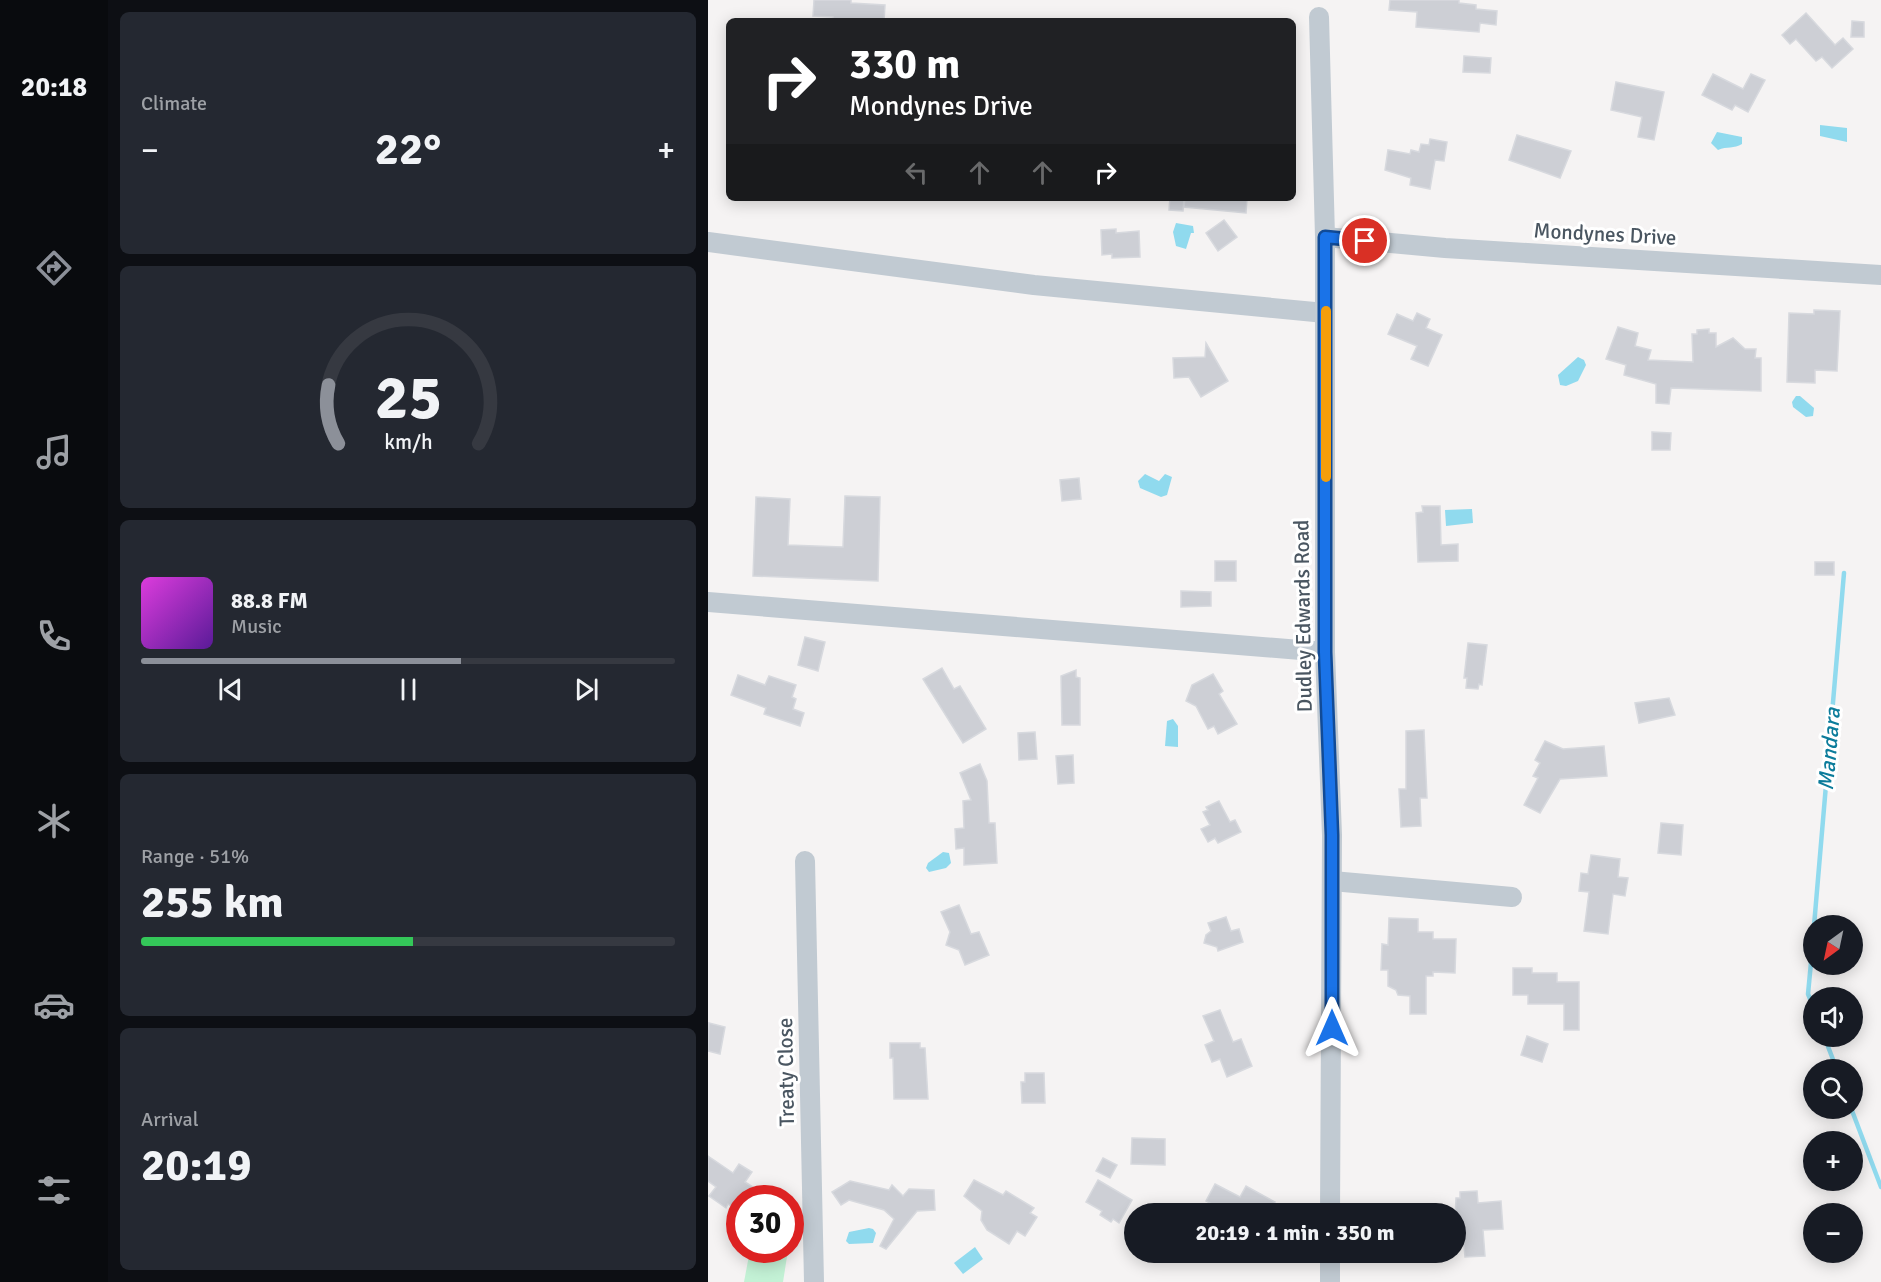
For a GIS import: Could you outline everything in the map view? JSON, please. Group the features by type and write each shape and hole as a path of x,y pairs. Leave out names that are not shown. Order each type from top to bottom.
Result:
{"street":[{"name":"Dudley Edwards Road","path":"1319,17 1326,313 1325,652 1332,880 1330,1203"},
{"name":"Mondynes Drive","path":"1325,237 1446,249 1881,275"},
{"path":"708,242 1042,286 1326,313"},
{"path":"708,602 1325,652"},
{"name":"Treaty Close","path":"805,861 814,1282"},
{"path":"1332,880 1512,897"},
{"path":"1330,1263 1330,1282"}],"green space":[{"path":"748,1263 786,1263 783,1282 744,1282"}],"water":[{"path":"1820,125 1847,128 1847,142 1820,136"},
{"path":"1717,132 1742,137 1742,144 1718,150 1711,143"},
{"path":"1176,223 1193,226 1194,233 1191,233 1186,249 1176,246 1173,232"},
{"path":"1578,357 1584,360 1586,365 1578,381 1566,386 1560,385 1558,375"},
{"path":"1796,396 1800,396 1814,408 1813,416 1806,417 1793,407 1792,402"},
{"path":"1145,474 1159,481 1165,474 1172,477 1167,495 1161,497 1140,488 1138,481"},
{"path":"1472,509 1473,523 1446,526 1445,510"},
{"path":"1173,719 1178,726 1178,747 1165,746 1167,721"},
{"path":"943,852 949,853 951,863 946,868 929,872 926,868 928,863"},
{"path":"869,1228 876,1233 873,1243 849,1244 846,1241 849,1232"},
{"path":"975,1247 983,1259 963,1274 954,1263"}],"building":[{"path":"814,0 851,0 851,3 885,5 884,18 813,16"},
{"path":"1390,0 1459,0 1459,3 1476,5 1476,9 1497,11 1496,25 1480,23 1479,32 1416,27 1417,12 1389,10"},
{"path":"1806,13 1835,45 1843,38 1853,49 1832,68 1822,57 1816,61 1796,39 1790,44 1782,35"},
{"path":"1852,21 1864,22 1864,37 1851,37"},
{"path":"1464,56 1491,58 1490,73 1463,72"},
{"path":"1713,74 1743,89 1751,74 1765,80 1748,112 1735,105 1732,110 1702,95"},
{"path":"1616,82 1664,92 1654,140 1638,137 1642,117 1611,110"},
{"path":"1517,135 1571,151 1560,178 1509,160"},
{"path":"1430,139 1447,142 1444,161 1435,160 1430,189 1410,185 1411,178 1385,170 1388,150 1410,154 1411,150 1419,152 1421,144 1429,145"},
{"path":"1170,201 1184,201 1183,211 1169,210"},
{"path":"1185,201 1247,201 1246,213 1184,207"},
{"path":"1224,220 1237,237 1218,251 1206,233"},
{"path":"1116,229 1116,233 1139,231 1140,257 1112,258 1112,254 1102,255 1101,230"},
{"path":"1814,310 1840,311 1837,371 1815,370 1815,383 1787,382 1789,313 1814,314"},
{"path":"1417,313 1430,319 1426,328 1442,335 1428,366 1411,359 1417,346 1388,334 1397,314 1413,321"},
{"path":"1618,327 1638,333 1635,346 1651,350 1648,360 1693,362 1692,334 1697,334 1697,330 1709,329 1709,333 1716,333 1716,347 1733,338 1745,349 1756,349 1755,358 1761,358 1761,391 1671,388 1669,404 1656,403 1656,384 1624,375 1626,365 1606,359"},
{"path":"1206,343 1228,381 1201,397 1189,377 1174,378 1173,358 1205,357"},
{"path":"1652,432 1671,433 1670,450 1652,450"},
{"path":"1079,478 1081,499 1062,501 1060,480"},
{"path":"845,496 880,497 878,581 753,576 756,497 790,499 788,545 843,547"},
{"path":"1422,506 1440,506 1441,545 1458,544 1458,561 1418,562 1416,513 1423,512"},
{"path":"1215,561 1236,561 1236,581 1215,581"},
{"path":"1815,562 1834,562 1834,575 1815,575"},
{"path":"1181,591 1211,592 1211,606 1181,607"},
{"path":"805,637 825,642 818,671 798,665"},
{"path":"1468,643 1487,645 1482,685 1479,684 1478,689 1466,688 1467,678 1464,678"},
{"path":"942,668 954,689 960,686 986,729 963,743 923,679"},
{"path":"1076,670 1076,677 1080,678 1080,725 1062,725 1061,676"},
{"path":"1213,674 1223,691 1219,694 1237,724 1218,734 1214,726 1208,729 1196,706 1186,701 1192,685"},
{"path":"738,675 765,685 769,676 796,685 792,697 796,699 793,709 804,713 800,726 764,714 766,708 731,695"},
{"path":"1669,698 1675,715 1639,723 1635,703"},
{"path":"1424,730 1427,798 1420,798 1421,826 1401,827 1399,789 1406,789 1406,731"},
{"path":"1035,732 1037,759 1019,760 1018,733"},
{"path":"1545,741 1563,749 1604,746 1607,776 1560,779 1540,813 1524,805 1538,778 1533,776 1540,763 1535,760"},
{"path":"1073,755 1074,783 1058,784 1056,756"},
{"path":"980,764 987,781 989,823 995,823 997,863 964,865 964,848 956,849 955,829 964,828 963,801 971,800 960,773"},
{"path":"1219,801 1230,822 1235,820 1241,832 1218,843 1215,838 1208,842 1201,829 1210,825 1203,812 1208,810 1206,807"},
{"path":"1661,823 1683,825 1681,855 1658,853"},
{"path":"1591,855 1620,859 1618,877 1628,878 1625,896 1613,894 1608,934 1584,931 1589,892 1579,891 1581,873 1588,874"},
{"path":"959,905 971,934 979,932 989,955 965,965 959,950 946,945 950,932 941,912"},
{"path":"1226,917 1231,931 1239,929 1243,942 1218,951 1217,947 1204,943 1206,935 1211,931 1208,923"},
{"path":"1389,918 1418,919 1418,932 1433,932 1433,939 1456,939 1455,973 1433,972 1433,976 1426,976 1426,1014 1410,1014 1410,996 1398,995 1396,990 1388,986 1388,970 1381,970 1382,944 1388,945"},
{"path":"1513,968 1532,968 1532,973 1557,973 1557,982 1579,982 1579,1030 1564,1030 1564,1004 1528,1004 1528,995 1513,995"},
{"path":"1220,1010 1233,1042 1241,1039 1252,1066 1227,1077 1220,1059 1212,1062 1205,1045 1214,1041 1203,1016"},
{"path":"709,1023 725,1027 720,1054 708,1051"},
{"path":"1527,1036 1548,1044 1542,1062 1521,1055"},
{"path":"890,1043 920,1043 920,1048 925,1048 928,1099 894,1099 893,1058 890,1058"},
{"path":"1025,1073 1044,1073 1045,1103 1022,1103 1021,1082 1025,1082"},
{"path":"1132,1138 1165,1139 1165,1165 1131,1164"},
{"path":"708,1156 733,1173 739,1164 752,1172 745,1182 750,1185 726,1185 726,1208 709,1196 716,1187 708,1181"},
{"path":"1103,1158 1117,1165 1110,1178 1096,1171"},
{"path":"974,1180 1003,1195 1006,1191 1034,1208 1030,1213 1037,1217 1025,1236 1017,1231 1009,1244 987,1230 981,1220 982,1211 964,1196"},
{"path":"1098,1180 1132,1200 1130,1203 1124,1203 1124,1214 1119,1223 1113,1219 1111,1222 1100,1215 1102,1211 1086,1202"},
{"path":"850,1181 889,1190 892,1185 903,1196 909,1189 934,1190 935,1210 917,1211 886,1249 880,1246 894,1219 884,1210 849,1200 841,1205 832,1192"},
{"path":"1215,1184 1240,1197 1246,1186 1275,1202 1210,1203 1206,1201"},
{"path":"1477,1191 1478,1203 1501,1201 1503,1229 1483,1230 1485,1256 1466,1257 1466,1203 1456,1203 1456,1198 1460,1198 1460,1192"}],"waterway":[{"name":"Mandara","path":"1815,915 1844,573"},
{"name":"Mandara","path":"1809,987 1810,975"},
{"name":"Mandara","path":"1828,1047 1833,1059"},
{"name":"Mandara","path":"1855,1119 1881,1187"}],"slow traffic":[{"path":"1326,311 1326,477"}],"route":[{"path":"1332,1028 1332,835 1325,652 1327,585 1325,237 1365,241"}]}
